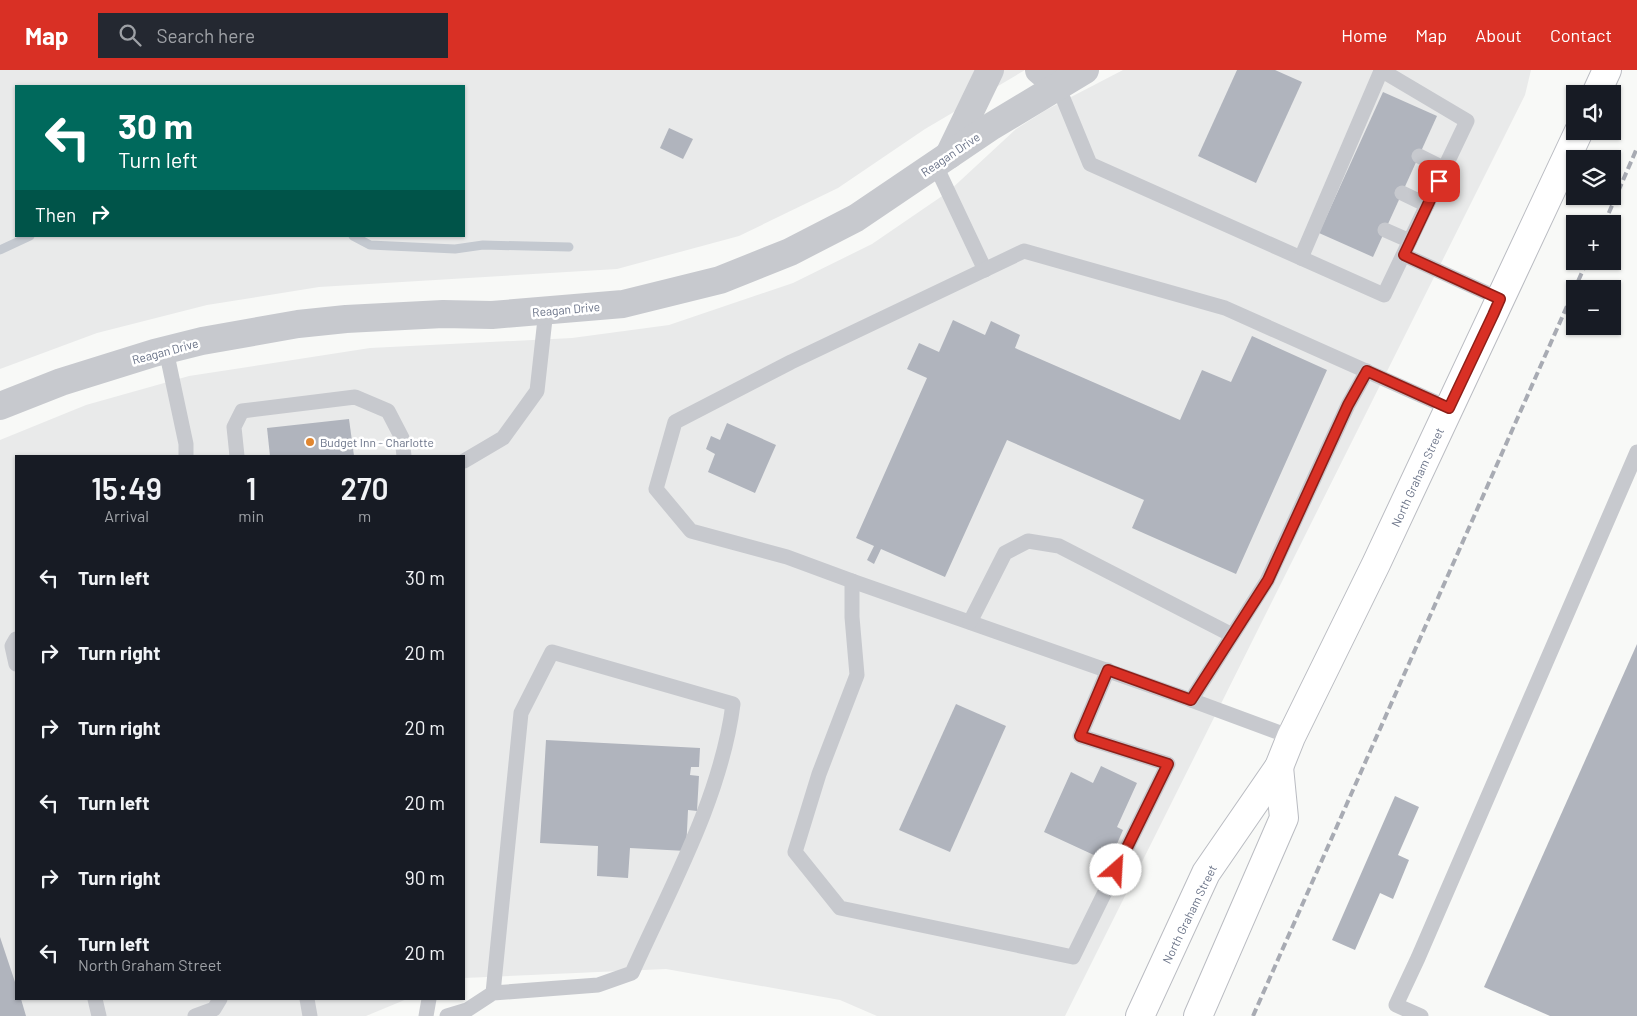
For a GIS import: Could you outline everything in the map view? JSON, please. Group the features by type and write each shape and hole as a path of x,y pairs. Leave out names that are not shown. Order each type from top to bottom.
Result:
{"main road":[{"path":"1600,85 1608,70"},
{"name":"North Graham Street","path":"1140,1016 1206,873 1279,767 1291,737 1376,564 1575,140"},
{"name":"North Graham Street","path":"1198,1016 1284,818 1279,767"}],"street":[{"path":"942,159 990,70"},
{"name":"Reagan Drive","path":"0,406 61,382 166,350 221,338 327,321 443,314 492,315 623,304 720,280 790,252 856,218 992,126 1049,78 1085,70"}],"lane":[{"path":"1049,78 1090,164 1384,295 1467,121 1381,70 1362,128 1328,204 1301,258"},
{"path":"1419,156 1445,169"},
{"path":"942,159 985,270"},
{"path":"1402,193 1427,205"},
{"path":"1385,230 1407,248 1500,299"},
{"path":"1291,737 1108,670 787,557 691,531 656,489 675,422 791,362 1024,251 1226,308 1449,408"},
{"path":"465,460 503,438 537,391 546,310"},
{"path":"166,350 186,444 186,455"},
{"path":"1191,700 1268,580 1348,405 1367,371"},
{"path":"237,455 234,427 242,411 355,397 388,411 402,438 404,455"},
{"path":"1421,1016 1393,1010 1418,958 1637,452"},
{"path":"970,622 1005,554 1028,541 1059,546 1232,635"},
{"path":"852,580 852,617 857,675 819,774 795,852 840,908 1073,957 1168,764 1080,736 1108,670"},
{"path":"15,641 12,646 15,660"},
{"path":"447,1016 467,1010 493,993 598,985 632,973 660,909 684,864 728,739 733,704 552,652 521,713 493,993"},
{"path":"95,1000 99,1016"},
{"path":"195,1016 214,1009 219,1000"},
{"path":"307,1000 310,1016"},
{"path":"426,1016 429,1000"}],"shaded area":[{"path":"0,70 1025,70 925,129 838,188 739,236 617,269 319,287 207,305 97,333 0,369"},
{"path":"1123,70 1531,70 1525,95 1065,1016 877,1016 840,1000 666,969 465,978 465,455 15,455 15,1000 405,1000 366,1016 0,1016 0,440 86,405 189,376 370,348 572,338 669,325 793,283 872,244 948,192 1016,129 1046,110"}],"building":[{"path":"1237,70 1275,70 1302,82 1256,183 1198,156"},
{"path":"1383,92 1437,116 1373,257 1319,233"},
{"path":"669,128 693,139 683,159 660,148"},
{"path":"953,320 985,335 991,321 1020,335 1015,348 1180,420 1202,370 1231,382 1252,336 1327,370 1236,574 1132,528 1144,500 1007,440 945,577 881,549 874,564 867,560 874,546 856,538 927,378 907,369 919,343 939,352"},
{"name":"Budget Inn - Charlotte","path":"349,419 354,455 270,455 267,428"},
{"path":"727,423 776,445 755,493 708,472 715,454 706,449 711,436 720,440"},
{"path":"1637,644 1637,1016 1550,1016 1484,987"},
{"path":"956,704 1006,726 950,852 899,830"},
{"path":"546,740 700,748 699,767 691,767 690,775 699,776 697,811 688,810 686,851 630,848 628,878 597,876 598,846 540,843"},
{"path":"1101,766 1137,783 1117,827 1123,830 1109,862 1044,832 1071,772 1093,783"},
{"path":"1395,796 1419,807 1398,855 1409,860 1393,899 1380,893 1355,950 1332,940"},
{"path":"0,937 15,982 15,1000 21,1000 26,1016 0,1016"}],"waterway":[{"path":"0,250 28,237"},
{"path":"355,237 370,245 455,249 483,245 569,247"}],"railway":[{"path":"1608,215 1637,148"},
{"path":"1253,1016 1583,270"}],"place":[{"name":"Budget Inn - Charlotte","path":"310,442"}],"route":[{"path":"1116,870 1168,764 1080,736 1108,670 1191,700 1268,580 1348,405 1367,371 1449,408 1493,315 1500,299 1404,255 1439,181"}]}
